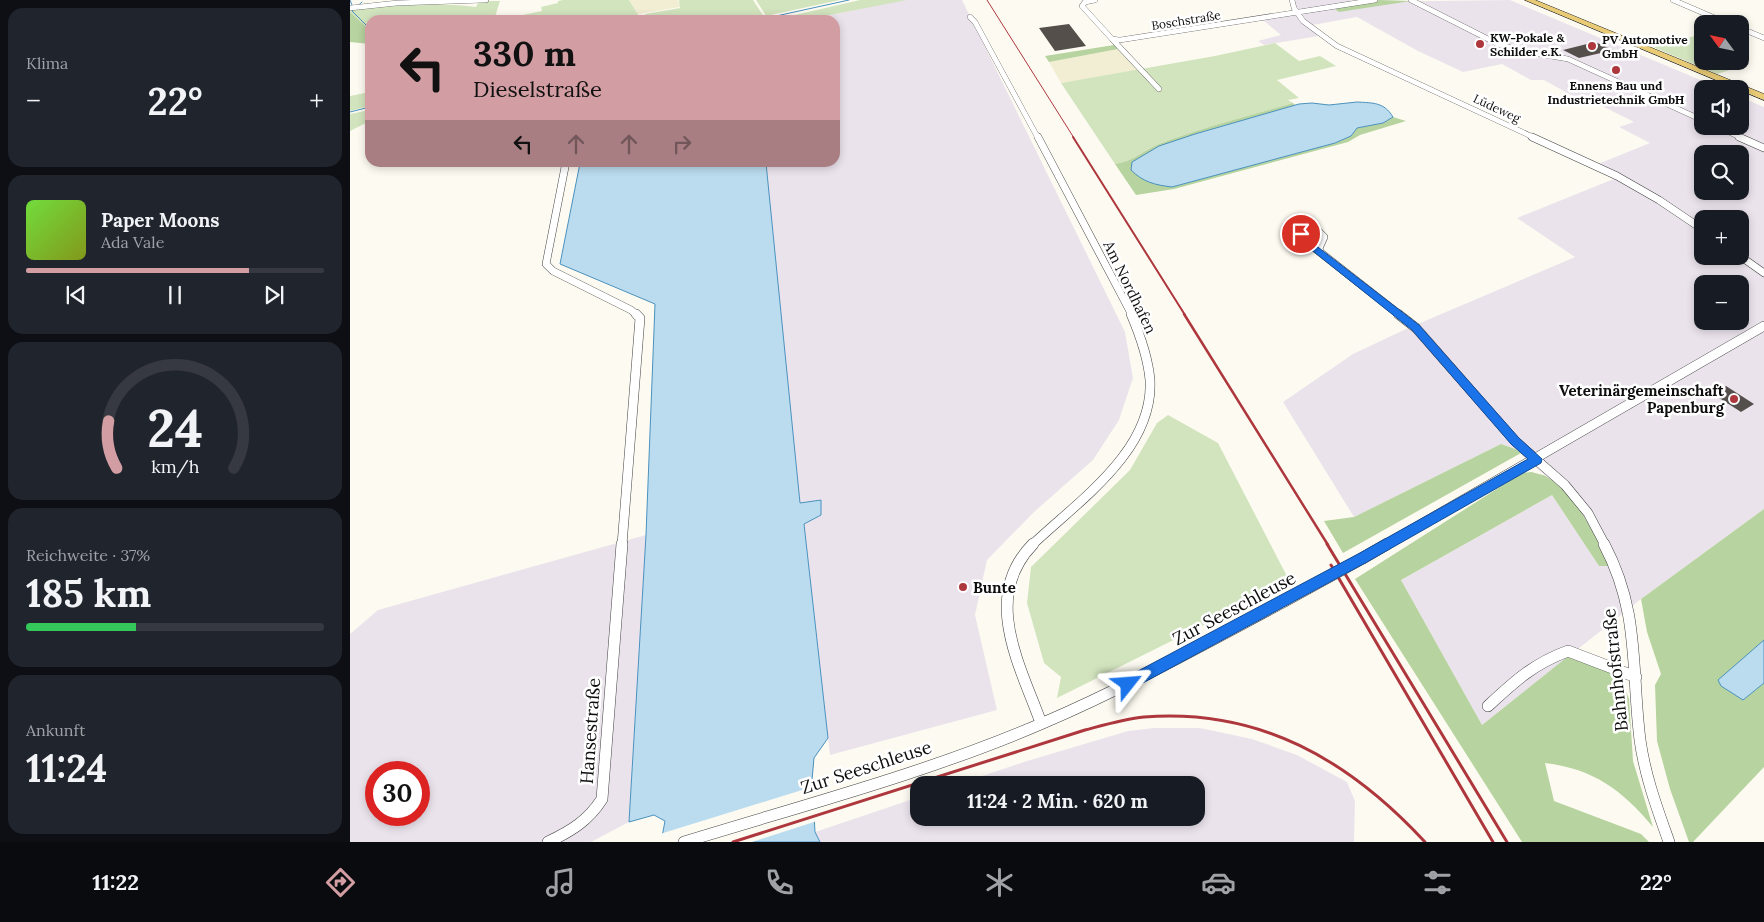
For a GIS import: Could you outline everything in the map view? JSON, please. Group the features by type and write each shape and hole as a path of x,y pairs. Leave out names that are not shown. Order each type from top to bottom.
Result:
{"main road":[{"path":"1529,0 1764,97"}],"street":[{"path":"351,8 396,3 486,0"},
{"path":"1096,0 1085,2 1082,6 1159,89"},
{"path":"1292,0 1294,12"},
{"name":"Boschstraße","path":"1112,39 1136,38 1375,0"},
{"path":"1673,0 1708,15"},
{"path":"1414,1 1498,44 1568,59 1694,116"},
{"name":"Lüdeweg","path":"1294,12 1313,30 1345,50 1617,176 1659,200 1694,224"},
{"name":"Am Nordhafen","path":"970,17 975,22 1105,263 1139,332 1148,363 1150,384 1147,405 1134,439 1117,465 1098,486 1038,539 1016,565 1008,590 1006,615 1010,634 1042,723"},
{"path":"1749,32 1764,38"},
{"path":"1736,135 1764,148"},
{"path":"565,167 546,264 553,271 631,310 640,318 617,594"},
{"name":"Bahnhofstraße","path":"1320,252 1416,328 1515,441 1566,485 1588,513 1614,563 1630,614 1640,739 1644,763 1652,796 1669,842"},
{"path":"1749,262 1764,273"},
{"name":"Zur Seeschleuse","path":"684,842 939,762 1042,723 1128,684 1363,558 1764,326"},
{"name":"Hansestraße","path":"548,842 578,827 592,815 602,799 617,594"},
{"path":"1488,706 1544,660 1568,651 1636,677"}],"shaded area":[{"path":"629,0 678,0 680,7 638,14"},
{"path":"898,0 962,0 1125,332 1133,378 1119,420 1093,460 1034,512 987,560 975,615 997,710 830,755 804,524 820,500 800,504 766,167 840,167 840,15 830,15"},
{"path":"1295,0 1351,0 1353,2 1510,0 1701,80 1694,80 1694,135 1749,135 1749,101 1764,107 1764,509 1641,599 1482,725 1401,580 1552,495 1599,566 1563,491 1515,449 1501,444 1354,517 1283,402 1353,354 1406,329 1575,257 1517,218 1621,176 1598,164 1650,143 1619,127 1634,122 1584,97 1578,99 1544,80 1531,80 1502,64 1463,72 1418,51 1357,17 1307,26 1319,36 1264,45 1258,41 1281,35 1258,16 1296,11"},
{"path":"1118,49 1138,70 1061,83 1049,62"},
{"path":"646,535 629,822 591,842 350,842 350,634 378,610"},
{"path":"1154,728 1200,728 1252,739 1297,755 1347,782 1355,801 1354,842 820,842 815,832 910,800 910,826 1205,826 1205,776 982,776 1128,731"}],"green space":[{"path":"629,0 638,15 522,15 542,11 541,7 558,3 558,1"},
{"path":"679,0 753,0 763,15 645,14 680,8"},
{"path":"756,0 840,0 771,15 765,15"},
{"path":"860,0 907,0 830,15 795,15"},
{"path":"1380,0 1411,1 1339,12 1333,8"},
{"path":"479,1 500,1 496,15 365,15 365,26 350,12 350,10 413,5 444,4 476,7"},
{"path":"350,12 365,26 365,44 350,42"},
{"path":"1694,36 1694,64 1653,47"},
{"path":"1275,43 1299,61 1320,56 1336,66 1277,80 1299,98 1288,100 1293,103 1226,122 1153,146 1121,163 1115,164 1061,83 1215,56"},
{"path":"1114,45 1118,49 1049,62 1045,56"},
{"path":"1708,70 1730,70 1717,74"},
{"path":"365,93 365,107 350,111 350,96"},
{"path":"1293,103 1295,105 1180,139 1172,187 1335,143 1351,136 1357,128 1383,123 1393,117 1406,121 1360,135 1348,142 1174,189 1136,195 1115,164 1127,161 1153,146 1176,138"},
{"path":"365,111 365,124 350,131 350,114"},
{"path":"1168,415 1218,443 1290,582 1057,698 1061,677 1044,663 1027,603 1031,567 1130,470 1157,423"},
{"path":"1501,444 1521,453 1343,553 1324,521 1354,517"},
{"path":"1532,472 1544,475 1567,494 1584,517 1610,566 1599,566 1552,495 1401,580 1482,725 1571,654 1608,671 1623,683 1629,699 1633,761 1653,827 1630,802 1606,783 1578,770 1545,763 1554,801 1641,834 1649,842 1522,842 1355,579 1522,473"},
{"path":"1764,509 1764,640 1722,678 1743,700 1764,683 1764,767 1693,842 1689,842 1670,789 1657,741 1655,685 1661,674 1647,632 1641,599"}],"water":[{"path":"1357,102 1373,103 1382,106 1393,117 1383,123 1357,128 1351,136 1335,143 1172,187 1150,182 1131,170 1132,162 1159,146 1195,134 1299,104 1329,105"},
{"path":"579,167 766,167 800,503 821,500 821,515 804,524 828,738 814,758 812,780 815,832 820,842 661,842 665,821 654,815 629,822 646,535 655,304 560,264"},
{"path":"1764,640 1764,683 1743,700 1721,686 1718,680"}],"pier":[{"path":"815,786 817,821 752,842 659,842 660,834"}],"building":[{"path":"1069,24 1086,46 1055,51 1039,28"},
{"name":"PV Automotive GmbH","path":"1595,42 1614,50 1579,58 1563,50"},
{"name":"Veterinärgemeinschaft Papenburg","path":"1726,386 1754,404 1741,412 1713,394"}],"waterway":[{"path":"350,0 352,5"},
{"path":"781,15 849,0"},
{"path":"362,2 352,11 365,24"},
{"path":"350,112 365,108"}],"railway":[{"path":"987,0 1074,138"},
{"path":"1073,137 1185,315"},
{"path":"1184,314 1328,545"},
{"path":"1327,544 1507,842"},
{"path":"1331,565 1493,842"},
{"path":"733,842 1085,730 1114,722 1144,717 1186,716 1226,721 1264,731 1300,745 1333,764 1365,787 1396,813 1425,842"}],"place":[{"name":"KW-Pokale & Schilder e.K.","path":"1480,44"},
{"name":"PV Automotive GmbH","path":"1592,46"},
{"name":"Ennens Bau und Industrietechnik GmbH","path":"1616,70"},
{"name":"Veterinärgemeinschaft Papenburg","path":"1734,399"},
{"name":"Bunte","path":"963,587"}],"route":[{"path":"1128,684 1363,558 1536,459 1515,441 1416,328 1307,242 1301,234"}]}
